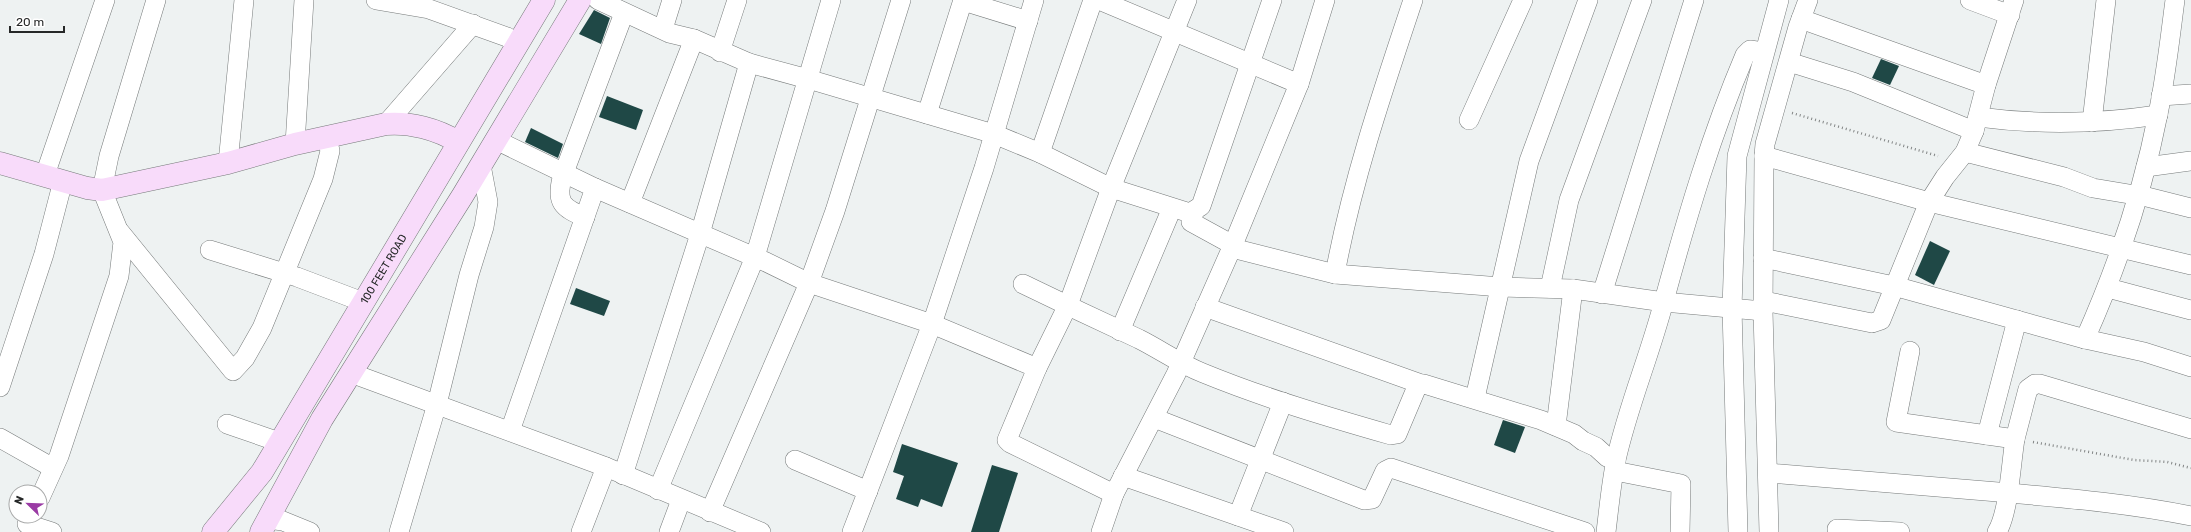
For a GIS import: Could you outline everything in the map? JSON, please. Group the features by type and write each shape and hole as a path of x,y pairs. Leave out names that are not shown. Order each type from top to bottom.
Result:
{"main road":[{"name":"100 FEET ROAD","path":"213,532 262,472 544,0"},
{"path":"264,526 322,419 482,165 580,0"},
{"path":"0,163 102,190 228,163 296,144 386,124 401,123 415,125 458,142"}],"street":[{"path":"0,387 44,254 54,178 105,0"},
{"path":"46,484 53,468 114,291 122,256 123,242 102,190 109,156 156,0"},
{"path":"228,163 244,0"},
{"path":"296,144 304,0"},
{"path":"598,0 669,33 694,39 720,52 749,63 994,134 1040,153 1111,188 1172,208 1194,212"},
{"path":"663,29 672,0"},
{"path":"720,52 737,0"},
{"path":"658,490 755,258 831,0"},
{"path":"717,520 809,283 835,211 901,0"},
{"path":"852,532 932,324 994,134 1034,0"},
{"path":"1040,153 1093,0"},
{"path":"1099,0 1250,62 1299,84"},
{"path":"1114,494 1008,442 1007,436 1037,368 1068,305 1111,188 1187,0"},
{"path":"1272,0 1201,206 1194,212 1191,222 1233,247 1335,274 1501,286 1573,289 1664,302 1732,308 1764,306 1876,323 1884,315 1894,286 1929,202 1960,158 1976,124 1986,85 2012,7 1970,0"},
{"path":"1101,532 1114,494 1154,418 1233,247 1299,84 1325,0"},
{"path":"1335,274 1362,161 1382,93 1413,0"},
{"path":"1469,120 1523,0"},
{"path":"1475,398 1529,161 1588,0"},
{"path":"1550,288 1569,200 1642,0"},
{"path":"1602,294 1694,0"},
{"path":"1738,532 1732,308 1737,156 1763,52 1778,0"},
{"path":"1769,532 1763,258 1764,156 1788,62 1808,0"},
{"path":"2092,122 2106,0"},
{"path":"2085,339 2108,288 2146,167 2158,115 2175,0"},
{"path":"384,1 429,9 507,37 517,43"},
{"path":"927,114 963,1 1028,21"},
{"path":"585,217 566,208 560,200 558,192 624,13"},
{"path":"1801,19 1986,85"},
{"path":"386,124 473,24"},
{"path":"630,203 694,39"},
{"path":"1606,532 1616,466 1633,400 1664,302 1690,204 1709,144 1747,52 1752,50 1763,52"},
{"path":"1788,62 1976,124 2120,121 2158,115"},
{"path":"582,532 614,471 700,234 749,63"},
{"path":"2161,96 2191,94"},
{"path":"119,231 233,371 245,358 262,328 328,164 330,151 327,138"},
{"path":"496,140 595,188 809,283 932,324 1037,368"},
{"path":"1764,156 1929,202 2191,265"},
{"path":"1960,158 2064,177 2093,188 2191,208"},
{"path":"2146,167 2191,161"},
{"path":"399,532 437,404 469,275 484,227 488,202 482,165"},
{"path":"510,431 595,188"},
{"path":"1120,331 1172,208"},
{"path":"210,250 284,273 363,302"},
{"path":"1763,258 1894,286 2085,339 2144,352 2191,367"},
{"path":"1023,284 1120,331 1180,363 1239,387 1283,402 1395,436 1400,432 1416,389 1421,384"},
{"path":"2108,288 2191,310"},
{"path":"1556,426 1573,289"},
{"path":"1205,307 1421,384 1475,398 1556,426 1574,434 1583,441 1596,447 1616,466 1682,484 1680,532"},
{"path":"1987,435 2017,320"},
{"path":"1910,352 1896,422 2015,439"},
{"path":"351,372 614,471 681,500 717,520 761,532"},
{"path":"1997,532 2000,526 2007,493 2015,439 2028,389 2035,384 2191,429"},
{"path":"1238,516 1283,402"},
{"path":"1154,418 1364,500 1372,499 1385,472 1391,468 1584,532"},
{"path":"228,424 279,442"},
{"path":"0,438 53,468"},
{"path":"795,460 868,491"},
{"path":"1768,473 2107,502 2191,516"},
{"path":"1123,476 1284,532"},
{"path":"669,532 681,500"},
{"path":"264,526 283,521 310,532"},
{"path":"27,524 52,532"},
{"path":"1837,529 1900,532"}],"path":[{"path":"1776,108 1937,156 1960,158"},
{"path":"2015,439 2104,453 2134,460 2167,462 2191,468"}],"building":[{"path":"594,10 610,18 601,44 579,34"},
{"path":"1881,59 1899,66 1890,85 1872,78"},
{"path":"607,96 643,110 636,130 599,117"},
{"path":"531,128 563,144 558,158 525,142"},
{"path":"1930,241 1950,251 1934,285 1915,275"},
{"path":"576,288 610,301 604,316 570,304"},
{"path":"1503,420 1525,427 1515,453 1494,445"},
{"path":"902,444 958,463 942,507 921,499 918,507 896,499 904,476 893,472"},
{"path":"992,465 1018,473 999,532 971,532"}]}
